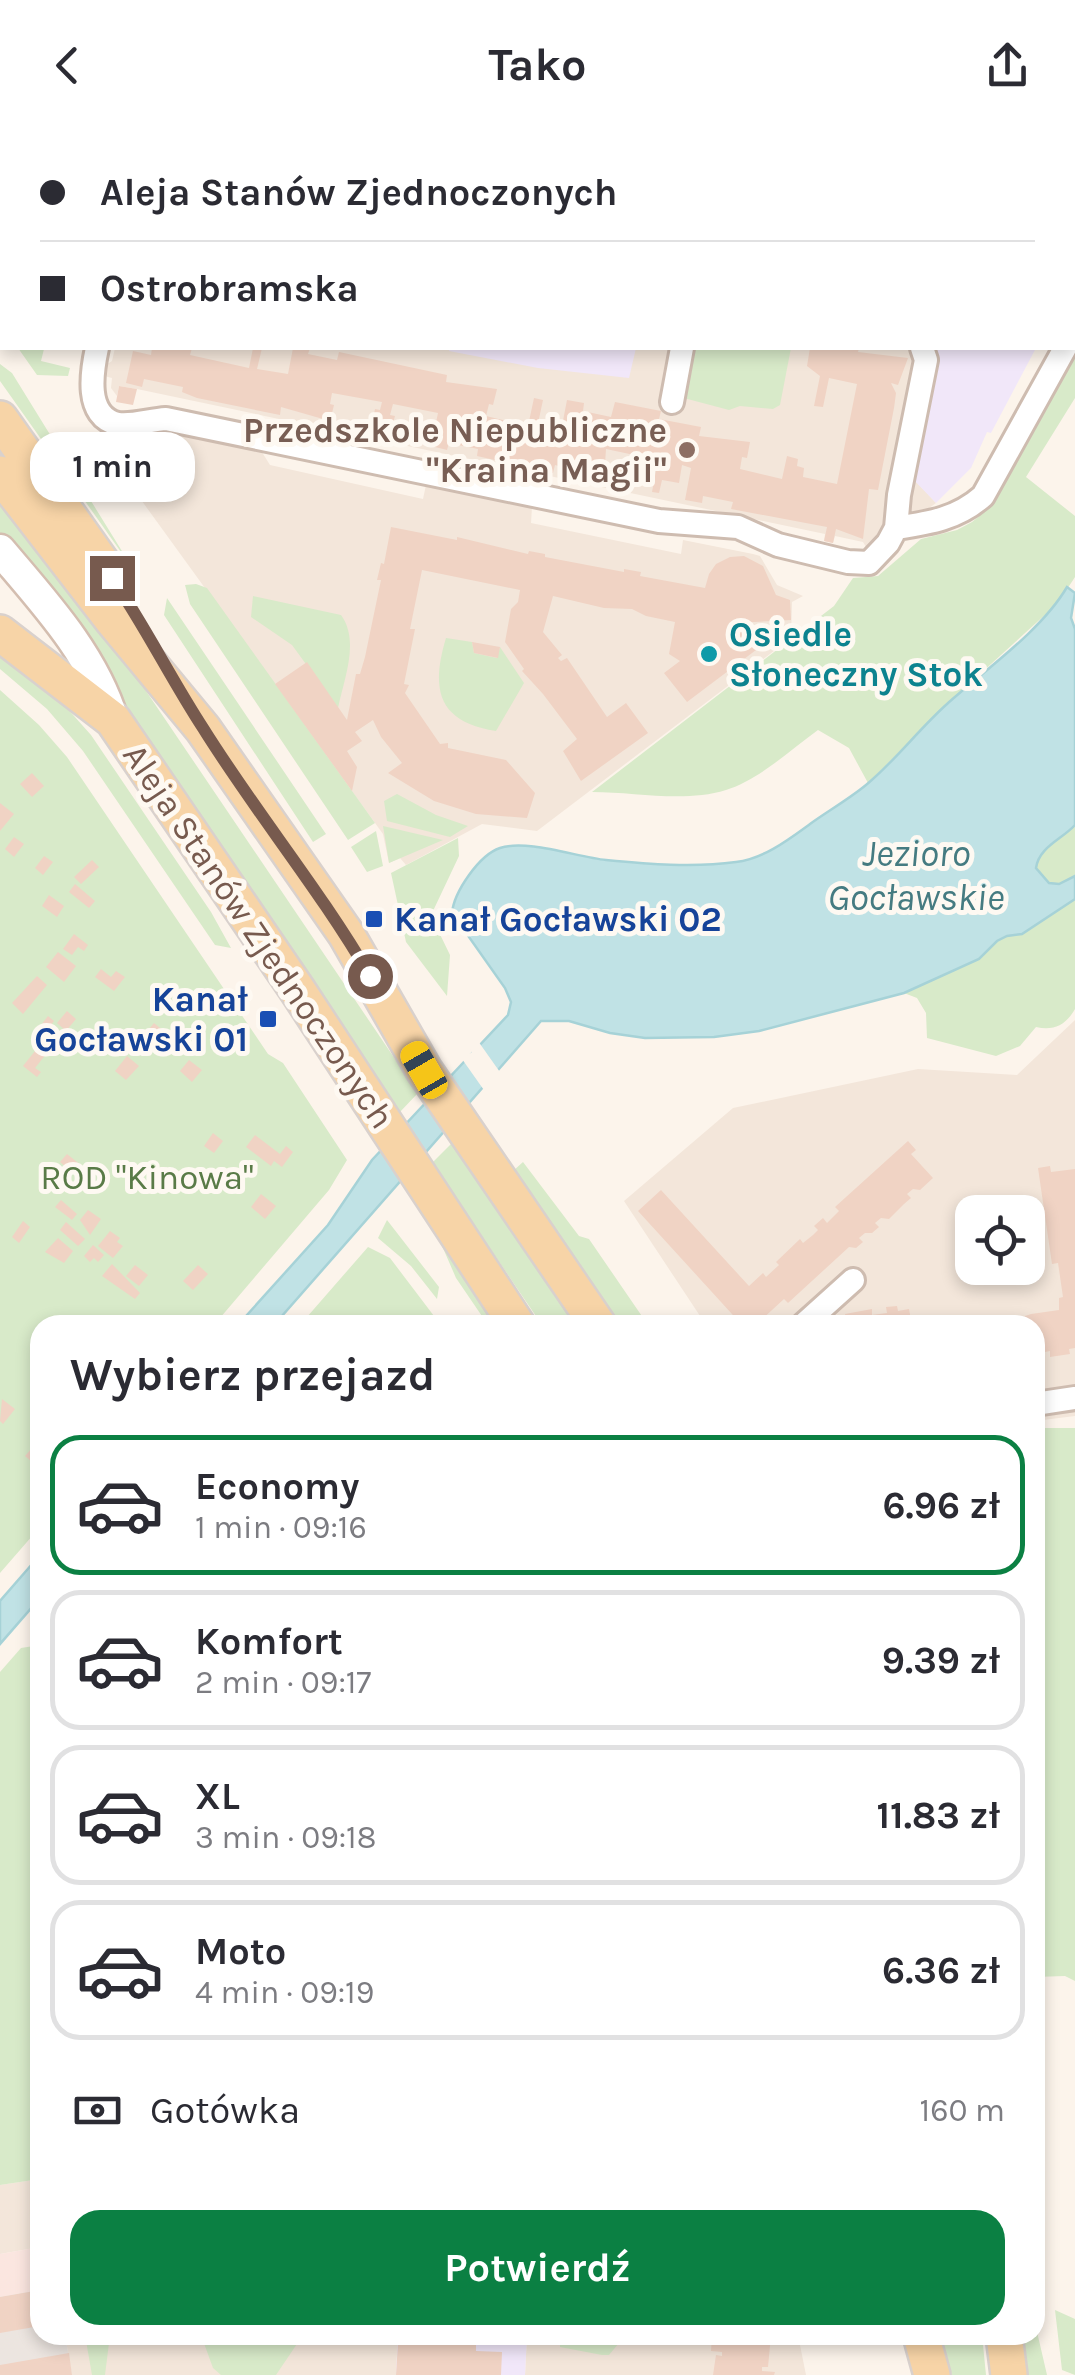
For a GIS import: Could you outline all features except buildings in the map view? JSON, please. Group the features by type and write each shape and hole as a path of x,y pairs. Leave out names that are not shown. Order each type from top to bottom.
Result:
{"main road":[{"path":"0,419 134,609 203,728"},
{"name":"Aleja Stanów Zjednoczonych","path":"0,474 112,619 203,728 346,934 424,1070 591,1315"},
{"name":"Aleja Stanów Zjednoczonych","path":"0,550 52,613 96,676 112,720 511,1315"},
{"path":"0,633 112,720"},
{"path":"924,2345 932,2375"},
{"path":"1005,2345 1008,2375"}],"street":[{"path":"97,350 91,377 94,398 106,420 114,423 166,419 660,521 738,527 778,545 861,564 875,558 896,528 926,360 923,350"},
{"path":"672,402 682,350"},
{"path":"896,528 944,520 966,511 983,496 1064,350"},
{"path":"824,1315 853,1280"},
{"path":"1045,1402 1075,1398"}],"shaded area":[{"path":"115,350 937,350 911,476 936,503 869,552 863,542 835,536 833,543 824,541 825,534 137,389 119,386 117,396 111,388 112,378 104,376 104,366 112,361"},
{"path":"636,350 629,378 538,368 449,351"},
{"path":"937,350 1035,350 991,433 987,432 971,468 936,503 911,477"},
{"path":"167,431 260,449 270,465 423,499 426,485 532,507 531,523 681,554 683,540 760,556 777,585 803,596 792,602 791,638 537,831 482,824 406,865 400,858 389,863 383,834 118,468 116,457 149,434"},
{"path":"1075,1020 1075,1416 1045,1420 1045,1315 699,1315 624,1201 733,1108 918,1069 1017,1075"},
{"path":"30,2180 30,2249 0,2254 0,2185"},
{"path":"30,2249 30,2292 0,2297 0,2254"},
{"path":"30,2292 30,2345 67,2345 72,2375 0,2375 0,2297"},
{"path":"67,2345 398,2345 396,2375 72,2375"},
{"path":"398,2345 526,2345 525,2375 396,2375"},
{"path":"526,2345 800,2345 806,2375 525,2375"}],"green space":[{"path":"19,350 44,350 41,361 70,368 68,376 37,375"},
{"path":"689,350 791,350 780,405 773,409 740,406 729,410 680,397"},
{"path":"1075,350 1075,398 1026,477 1075,516 1075,577 1058,603 868,783 849,748 818,730 762,772 726,790 677,796 592,792 834,606 853,578 878,576 921,539 972,522 1001,491"},
{"path":"0,364 12,373 133,569 0,381"},
{"path":"0,496 98,620 418,1093 399,1113 0,535"},
{"path":"185,585 207,588 375,823 348,840 190,604"},
{"path":"253,596 341,615 347,625 350,648 338,708 292,645 251,617"},
{"path":"167,598 326,834 313,842 164,615"},
{"path":"446,638 472,642 474,653 497,658 500,647 524,683 496,731 462,720 444,701 439,674"},
{"path":"0,652 66,707 91,735 211,912 231,948 215,945 83,751 47,709 0,669"},
{"name":"ROD \"Kinowa\"","path":"0,690 67,757 268,1054 283,1063 347,1160 329,1190 223,1315 30,1315 30,1538 0,1573"},
{"path":"397,794 436,815 468,826 450,837 387,821 384,801"},
{"path":"1075,825 1075,876 1059,884 1049,883 1036,868 1038,861 1046,849"},
{"path":"383,826 443,840 389,863"},
{"path":"376,831 383,866 367,872 351,847"},
{"path":"458,838 459,856 433,911 434,922 450,955 447,996 406,942 391,873"},
{"path":"1075,899 1075,1009 1068,1019 1059,1026 1036,1027 1020,1046 996,1056 927,1038 926,1013 917,998 904,993 1007,936 1033,926"},
{"path":"453,1142 571,1315 535,1315 432,1163"},
{"path":"523,1162 579,1236 589,1239 641,1315 611,1315 513,1171"},
{"path":"387,1220 439,1287 437,1299 411,1266 378,1238"},
{"path":"436,1232 493,1315 481,1315 456,1278"},
{"path":"368,1247 390,1258 433,1315 309,1315"},
{"path":"1045,1428 1075,1428 1075,1981 1065,1976 1045,1977"},
{"path":"30,1647 30,2180 0,2185 0,1672 21,1648"},
{"path":"1055,2310 1075,2319 1075,2375 1062,2370"},
{"path":"87,2345 109,2345 105,2375 92,2375"},
{"path":"205,2345 296,2345 276,2375 221,2375 213,2368"},
{"path":"560,2345 617,2345 609,2355"},
{"path":"943,2345 983,2345 986,2375 952,2375"},
{"path":"1020,2345 1040,2345 1047,2375 1028,2375"}],"water":[{"name":"Jezioro Gocławskie","path":"1067,587 1075,593 1071,618 1075,629 1075,825 1046,849 1036,868 1049,883 1059,884 1075,876 1075,899 1022,934 997,941 979,959 904,993 759,1031 714,1037 645,1038 569,1021 541,1021 283,1315 247,1315 328,1225 372,1160 508,1015 511,1002 505,988 452,913 463,885 484,858 511,846 671,865 736,862 765,853 877,776 947,704 1028,634"},
{"path":"30,1566 30,1610 0,1644 0,1601"}],"pier":[{"path":"478,1041 502,1075 486,1093 462,1059"}],"place":[{"name":"Przedszkole Niepubliczne \"Kraina Magii\"","path":"687,450"},
{"name":"Osiedle Słoneczny Stok","path":"709,654"},
{"name":"Kanał Gocławski 02","path":"374,919"},
{"name":"Kanał Gocławski 01","path":"268,1019"}],"route":[{"path":"112,578 203,728 346,934 370,976"}]}
